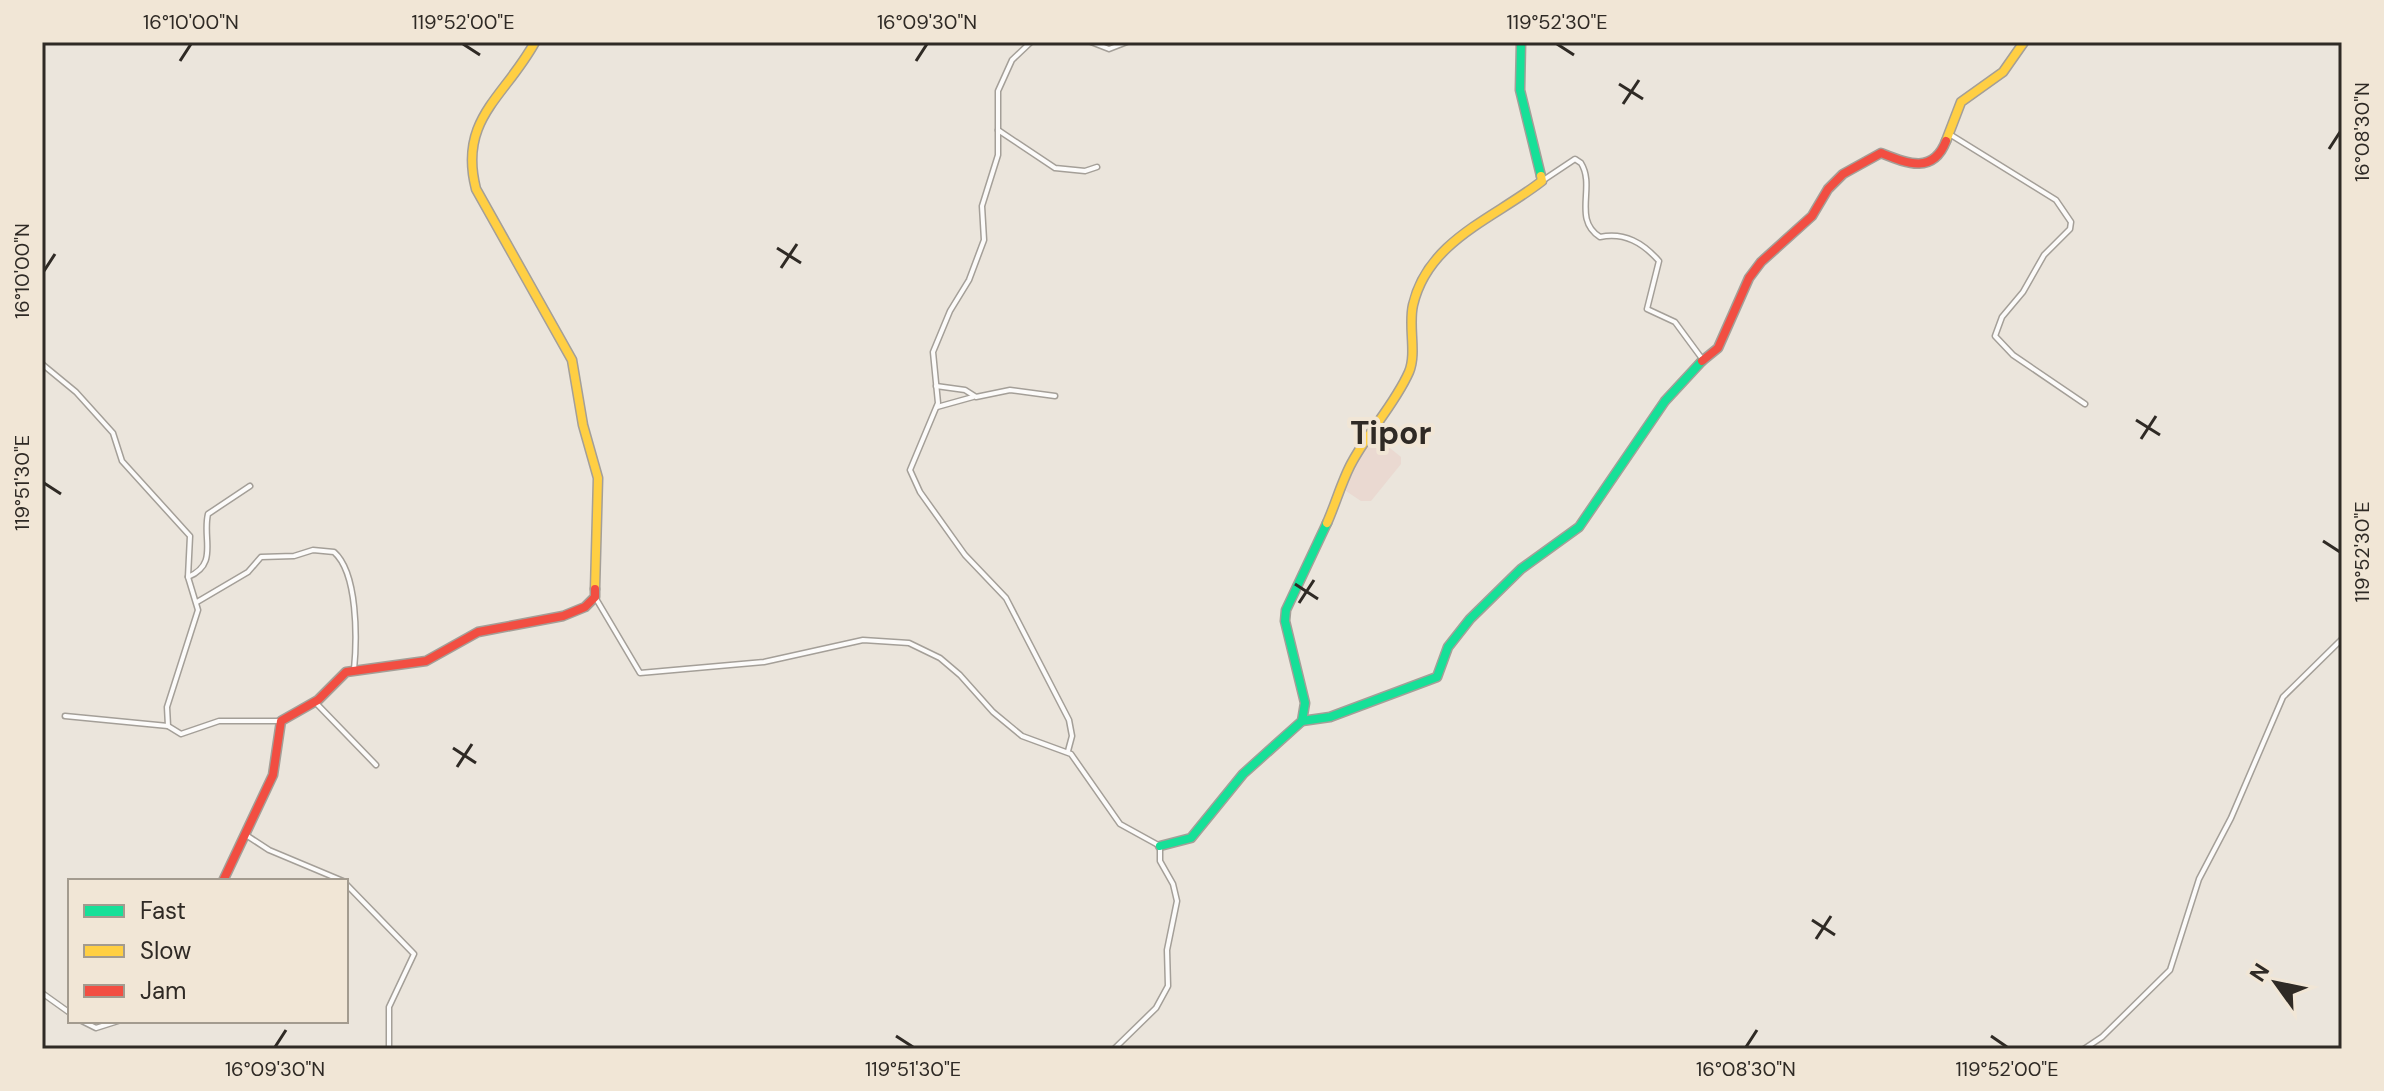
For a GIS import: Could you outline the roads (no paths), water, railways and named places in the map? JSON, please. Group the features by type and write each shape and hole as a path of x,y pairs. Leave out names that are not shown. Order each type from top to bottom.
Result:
{"street":[{"path":"535,42 528,59 499,92 479,124 469,164 476,189 572,360 583,425 598,478 595,597 640,673 774,661 863,640 909,643 933,654 960,675 993,712 1022,736 1068,751 1120,824 1160,846 1182,843 1196,834 1243,774 1302,721 1330,717 1437,677 1448,647 1470,619 1521,569 1579,527 1665,401 1718,348 1754,270 1812,216 1828,189 1843,174 1881,153 1915,166 1928,163 1942,151 1964,99 2003,72 2024,42"},
{"path":"1031,42 1012,60 1002,80 996,165 982,206 984,240 969,280 950,311 933,352 937,407 912,461 913,481 965,555 1012,608 1069,720 1072,736 1068,751"},
{"path":"1091,42 1109,49 1127,42"},
{"path":"1521,42 1520,90 1542,181"},
{"path":"998,130 1055,168 1085,171 1097,167"},
{"path":"1951,135 2056,200 2071,222 2070,229 2044,255 2031,281 2002,317 1995,336 2013,355 2085,404"},
{"path":"1302,721 1305,703 1285,621 1286,610 1319,544 1350,466 1410,370 1412,307 1417,288 1454,241 1479,220 1518,200 1575,159 1581,163 1588,185 1585,217 1591,231 1600,237 1615,235 1632,240 1654,256 1659,266 1649,290 1647,309 1675,322 1703,360"},
{"path":"42,364 76,392 113,433 122,461 187,530 191,542 188,577 197,615 167,707 168,726"},
{"path":"936,386 967,391 973,396"},
{"path":"937,407 1006,390 1055,396"},
{"path":"188,577 197,573 208,559 208,514 250,486"},
{"path":"196,603 248,572 261,557 294,556 313,550 334,552 349,575 356,636 354,670"},
{"path":"65,716 168,726 181,734 219,721 281,721 315,702 340,676 354,670 426,661 478,632 563,616 585,607 595,597"},
{"path":"2084,1049 2102,1037 2170,970 2199,879 2231,818 2278,706 2342,639"},
{"path":"315,702 376,765"},
{"path":"224,879 276,763 276,734 281,721"},
{"path":"246,835 269,850 338,879"},
{"path":"1114,1049 1156,1008 1168,986 1167,950 1177,901 1175,889 1160,861 1160,846"},
{"path":"348,885 414,954 389,1007 389,1049"},
{"path":"42,993 68,1012"},
{"path":"86,1023 96,1028 112,1023"}],"district":[{"name":"Tipor","path":"1391,433"}]}
